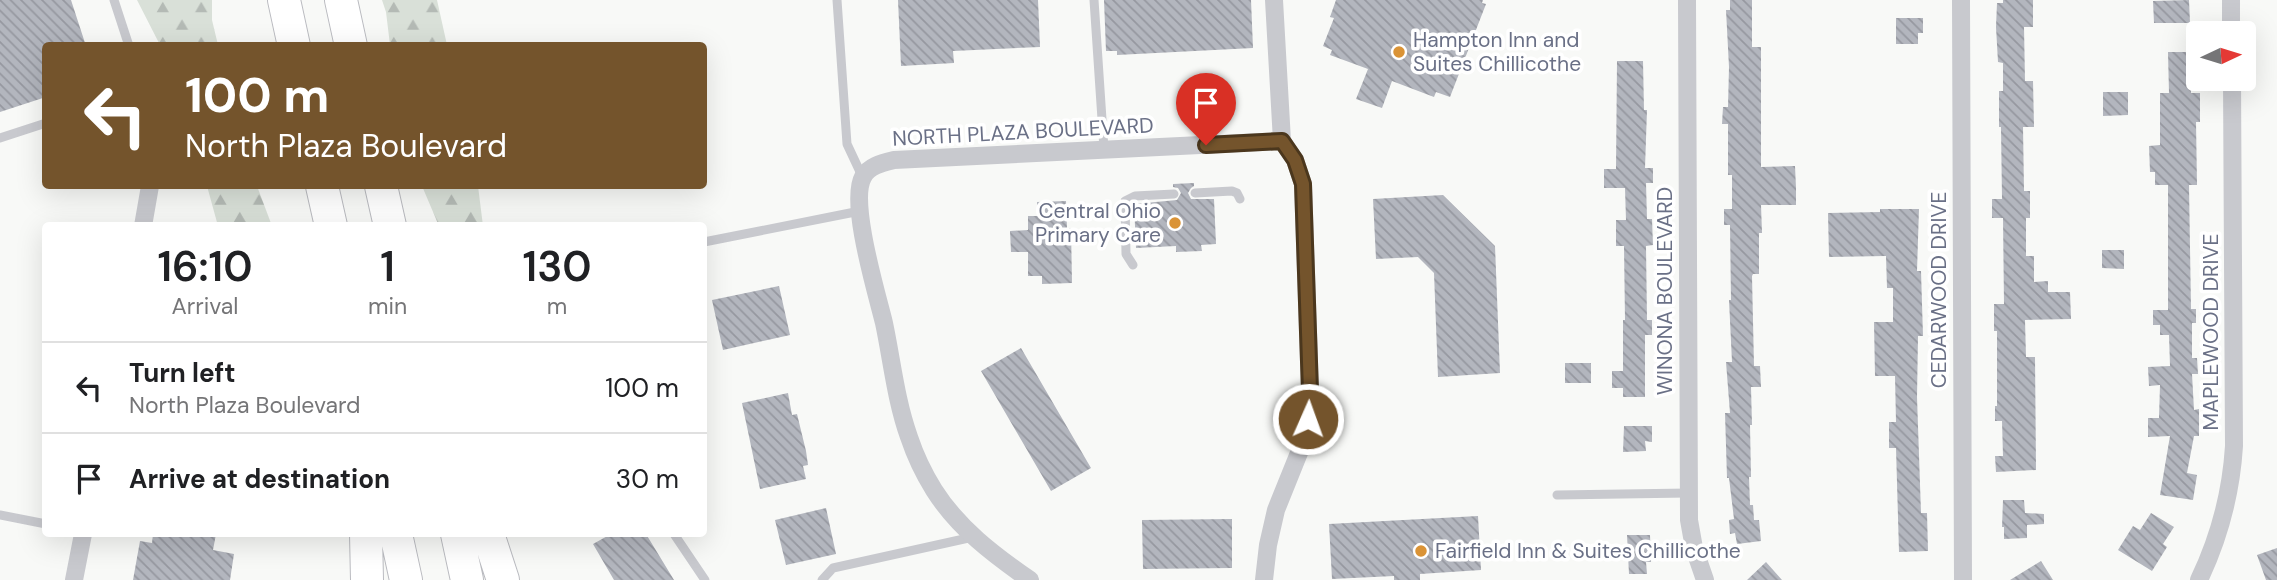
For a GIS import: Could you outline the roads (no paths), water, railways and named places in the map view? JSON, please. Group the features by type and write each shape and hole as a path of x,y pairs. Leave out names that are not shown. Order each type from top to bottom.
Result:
{"highway":[{"path":"284,0 293,42"},
{"path":"341,0 350,42"},
{"path":"323,189 330,222"},
{"path":"383,189 391,222"},
{"path":"366,537 367,580"},
{"path":"397,537 406,580"},
{"path":"458,537 467,580"},
{"path":"489,537 503,580"}],"street":[{"path":"1264,580 1276,510 1305,438 1310,391 1303,184 1295,160 1282,141 1273,0"},
{"name":"WINONA BOULEVARD","path":"1687,0 1688,493 1694,548 1705,580"},
{"name":"CEDARWOOD DRIVE","path":"1961,0 1963,580"},
{"path":"2231,0 2231,21"},
{"name":"MAPLEWOOD DRIVE","path":"2199,580 2213,552 2232,482 2232,91"},
{"name":"NORTH PLAZA BOULEVARD","path":"863,177 876,164 894,160 1282,141"},
{"path":"863,177 859,190 860,211 867,255 908,436 934,489 954,519 1004,562 1030,580"},
{"path":"143,222 149,189"},
{"path":"74,580 82,537"}],"lane":[{"path":"114,0 128,42"},
{"path":"837,0 847,144 863,177"},
{"path":"1094,0 1104,149"},
{"path":"0,138 42,124"},
{"path":"1195,193 1231,191 1240,199"},
{"path":"1133,265 1126,254 1125,201 1135,195 1174,194"},
{"path":"707,241 860,211"},
{"path":"1557,495 1688,493"},
{"path":"0,515 42,523"},
{"path":"676,537 705,580"},
{"path":"822,580 833,568 975,537"}],"place":[{"name":"Hampton Inn and Suites Chillicothe","path":"1399,52"},
{"name":"Central Ohio Primary Care","path":"1175,223"},
{"name":"Fairfield Inn & Suites Chillicothe","path":"1421,551"}]}
